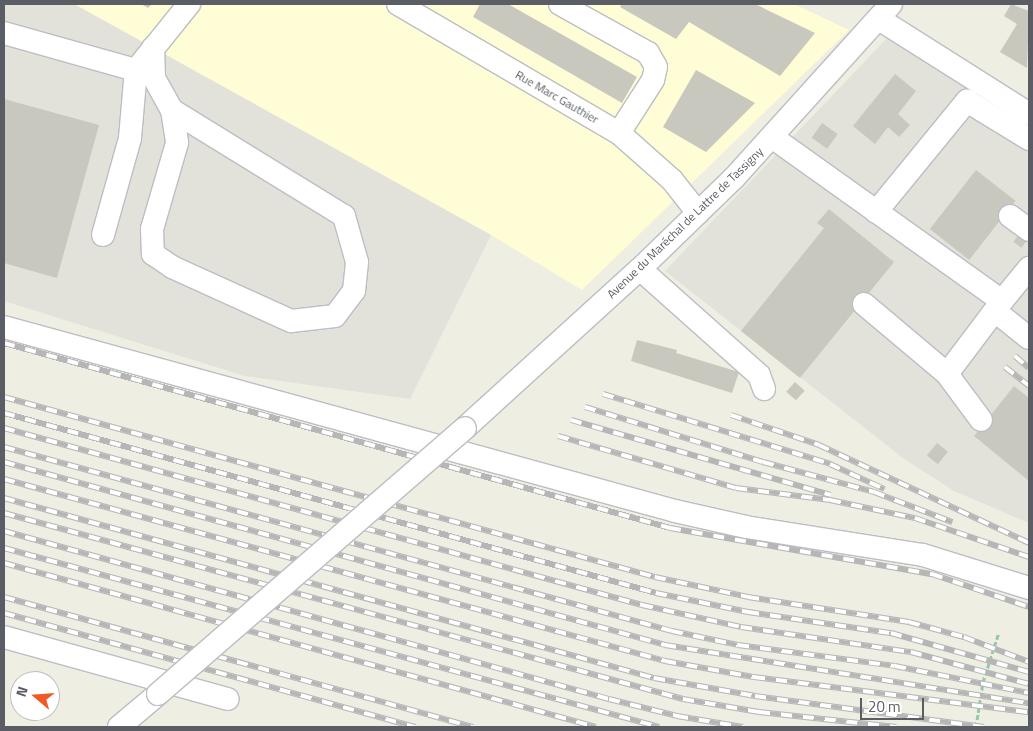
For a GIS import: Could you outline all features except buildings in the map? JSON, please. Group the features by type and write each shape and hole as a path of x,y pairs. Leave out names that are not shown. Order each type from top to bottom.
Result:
{"street":[{"path":"104,235 130,138 136,70 188,4"},
{"name":"Rue Marc Gauthier","path":"398,4 618,133 672,180 698,213"},
{"path":"560,4 648,54 656,67 653,80 618,133"},
{"path":"885,11 1029,114"},
{"name":"Avenue du Maréchal de Lattre de Tassigny","path":"120,727 465,428 640,269 698,213 772,136 885,11"},
{"path":"4,33 136,70"},
{"path":"153,48 154,78 172,110 177,143 152,229 153,254 172,267 291,321 335,316 354,291 356,262 344,216 172,110"},
{"path":"876,212 967,101 1029,139"},
{"path":"772,136 876,212 998,306 1029,338"},
{"path":"1010,216 1029,230"},
{"path":"947,374 1029,268"},
{"path":"640,269 759,374 764,389"},
{"path":"864,304 947,374 981,420"},
{"path":"4,327 675,511 746,527 923,555 1029,588"},
{"path":"4,637 228,699"}],"path":[{"path":"976,727 983,682 999,632"}],"shaded area":[{"path":"4,4 74,4 491,235 410,399 245,376 4,301"},
{"path":"74,4 794,4 849,30 582,290 491,235"},
{"path":"889,36 1029,124 1029,523 954,491 903,458 665,271"}],"railway":[{"path":"4,343 670,528 932,574 1029,607"},
{"path":"1015,356 1029,368"},
{"path":"1005,367 1029,386"},
{"path":"603,394 830,464 884,489"},
{"path":"4,397 655,577 748,597 909,622 964,637 1029,662"},
{"path":"585,407 763,462 874,492 952,522"},
{"path":"4,413 656,593 748,612 891,633 1029,672"},
{"path":"731,415 819,445 1029,543"},
{"path":"571,420 830,495"},
{"path":"4,428 642,605 741,627 911,652 1029,684"},
{"path":"558,436 736,488 830,500 915,518 1029,557"},
{"path":"4,447 672,631 738,645 895,666 1029,693"},
{"path":"4,462 665,645 1029,703"},
{"path":"4,479 665,661 754,677 1029,712"},
{"path":"4,498 654,678 755,696 984,727"},
{"path":"4,513 683,699 759,712 896,727"},
{"path":"4,531 609,699 677,716 743,727"},
{"path":"4,548 659,727"},
{"path":"4,563 596,727"},
{"path":"4,597 473,727"},
{"path":"4,613 415,727"}]}
